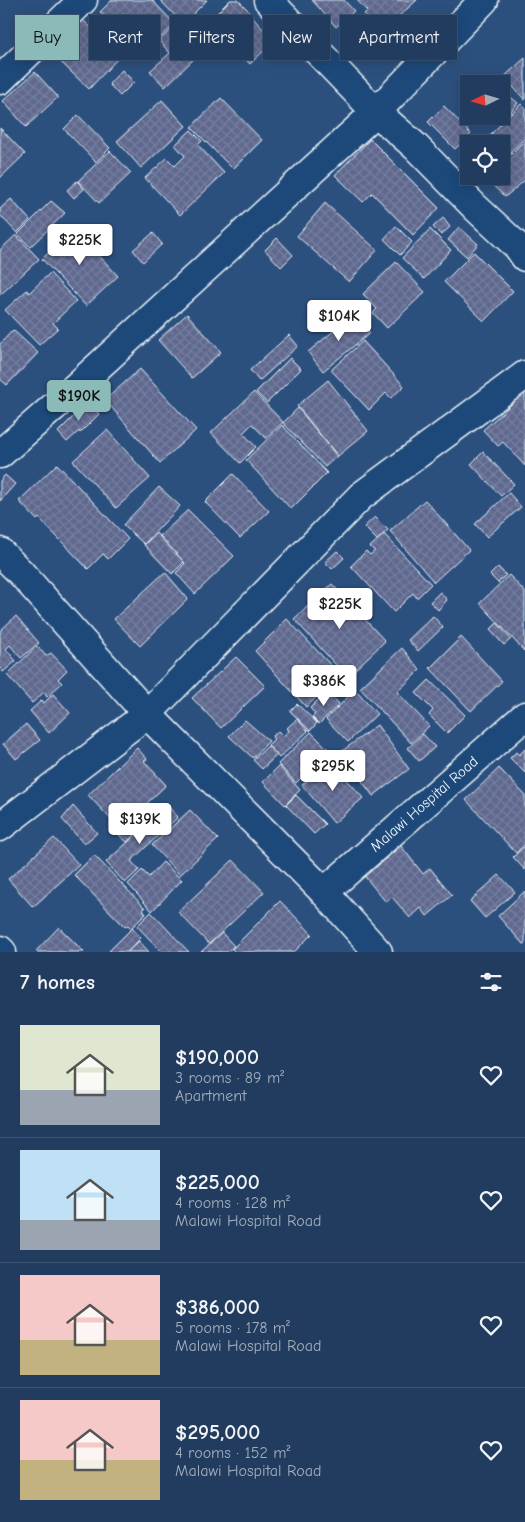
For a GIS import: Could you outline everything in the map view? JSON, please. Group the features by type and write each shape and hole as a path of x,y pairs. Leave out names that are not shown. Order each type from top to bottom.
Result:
{"street":[{"path":"0,80 83,0"},
{"path":"268,0 376,112 415,146 525,257"},
{"path":"0,454 66,396 376,112 484,0"},
{"path":"0,827 147,714 361,496 525,375"},
{"path":"0,552 147,714 324,892 378,952"},
{"name":"Malawi Hospital Road","path":"324,892 525,716"}],"building":[{"path":"112,0 152,0 170,19 170,29 160,36 160,15 103,15 100,12"},
{"path":"160,0 207,0 192,15 174,15"},
{"path":"230,0 238,0 249,11 245,15 215,15"},
{"path":"312,0 344,0 354,11 350,15 340,15 340,23 336,27 330,20 330,15 325,15"},
{"path":"357,0 417,0 400,15 365,15 367,11"},
{"path":"79,16 89,26 89,60 116,60 89,89 59,60 79,60"},
{"path":"253,18 263,29 263,52 250,64 246,60 253,60"},
{"path":"170,31 170,53 160,42"},
{"path":"170,53 170,60 193,60 165,87 150,71"},
{"path":"525,58 525,100 510,84 510,75 506,75"},
{"path":"122,70 134,82 120,96 109,84"},
{"path":"35,72 58,97 26,127 3,101"},
{"path":"510,96 518,103 510,113"},
{"path":"221,98 262,140 233,169 191,127"},
{"path":"162,100 186,126 141,168 117,141"},
{"path":"521,104 525,108 525,138 510,152 510,135 490,135 500,125 510,125 510,115"},
{"path":"444,106 460,123 460,125 471,134 460,135 460,144 455,149 428,122"},
{"path":"78,115 110,148 96,162 64,129"},
{"path":"0,128 25,154 0,178"},
{"path":"191,130 202,141 198,145 224,173 180,215 145,178 167,158 175,166 185,156 175,145"},
{"path":"370,139 439,208 413,235 372,193 363,202 335,175"},
{"path":"525,140 525,180 505,197 492,185 510,185 510,155"},
{"path":"110,151 131,173 99,203 78,181"},
{"path":"77,181 84,189 74,198 67,190"},
{"path":"11,199 30,220 17,233 0,215 0,209"},
{"path":"51,201 65,213 30,247 18,234"},
{"path":"325,203 377,250 349,282 297,236"},
{"path":"443,218 450,227 441,235 433,227"},
{"path":"71,225 118,276 86,306 42,259 60,242 56,238"},
{"path":"396,226 412,242 400,255 384,239"},
{"path":"459,227 478,244 467,257 448,240"},
{"path":"430,229 451,250 424,279 402,258"},
{"path":"153,233 162,244 143,262 133,250"},
{"path":"16,235 39,259 0,295 0,250"},
{"path":"277,238 293,255 281,267 265,250"},
{"path":"474,252 513,291 484,321 444,282"},
{"path":"396,262 425,292 387,328 373,313 377,309 363,294"},
{"path":"50,273 76,301 53,323 58,328 39,345 5,310 27,290 29,293"},
{"path":"187,314 221,352 192,378 158,340"},
{"path":"354,314 370,333 323,371 308,352"},
{"path":"13,330 38,353 7,385 0,379 0,344"},
{"path":"289,335 298,346 259,381 250,370"},
{"path":"363,341 404,386 391,398 386,393 369,410 331,370"},
{"path":"290,358 301,369 267,403 256,392"},
{"path":"140,369 196,430 160,463 105,400"},
{"path":"328,380 368,431 338,456 297,406"},
{"path":"254,392 283,422 266,438 252,424 243,433 256,447 240,463 211,433"},
{"path":"525,392 525,466 503,442 498,446 483,430"},
{"path":"88,402 99,414 80,433 79,431 67,442 58,432"},
{"path":"298,408 337,456 325,467 283,423"},
{"path":"282,425 327,473 291,509 246,460"},
{"path":"107,430 150,478 116,508 73,461"},
{"path":"483,452 514,484 501,496 471,464"},
{"path":"57,464 128,539 108,559 103,554 88,569 39,518 37,520 19,501"},
{"path":"233,474 269,511 240,538 205,502"},
{"path":"5,475 15,484 0,501 0,481"},
{"path":"159,487 180,506 144,544 123,525"},
{"path":"509,493 521,507 487,537 475,524"},
{"path":"425,500 469,550 434,582 390,531"},
{"path":"188,510 234,556 195,594 176,573 185,563 160,536"},
{"path":"375,517 388,530 377,540 364,527"},
{"path":"156,533 184,562 172,574 144,545"},
{"path":"384,534 431,584 417,598 413,593 394,612 351,566 366,551 370,555 375,551 370,547"},
{"path":"337,551 344,558 332,569 325,562"},
{"path":"498,567 506,575 498,583 490,575"},
{"path":"165,572 188,599 140,646 114,619"},
{"path":"509,575 525,592 525,652 480,603"},
{"path":"332,584 385,641 347,677 294,619"},
{"path":"440,592 447,600 438,610 430,602"},
{"path":"16,616 39,643 21,658 10,645 6,649 16,661 3,672 0,668 0,631"},
{"path":"433,616 443,627 418,651 408,640"},
{"path":"287,619 340,675 306,707 255,651"},
{"path":"497,623 511,639 504,645 490,630"},
{"path":"461,637 502,681 471,711 430,668"},
{"path":"37,646 46,656 51,653 67,670 58,679 62,683 47,697 44,692 32,703 7,675"},
{"path":"402,648 420,670 397,692 429,726 411,743 360,688"},
{"path":"236,657 265,686 221,728 192,698"},
{"path":"429,680 465,715 447,733 429,715 433,710 416,693"},
{"path":"355,690 377,714 348,742 326,719"},
{"path":"327,691 339,704 319,724 312,717 315,714 310,708"},
{"path":"53,694 70,713 49,733 30,711 42,700 44,703"},
{"path":"297,704 317,723 310,731 290,711"},
{"path":"297,719 308,731 279,758 268,745 278,731 283,736 289,731 287,728"},
{"path":"245,720 269,741 253,758 229,736"},
{"path":"26,724 40,740 16,759 3,744"},
{"path":"377,725 409,769 373,796 341,752"},
{"path":"311,732 329,750 296,783 278,764"},
{"path":"423,734 435,747 419,761 408,748"},
{"path":"268,746 277,755 262,769 253,760"},
{"path":"137,748 147,759 144,761 166,785 120,829 88,795"},
{"path":"525,749 525,773 510,758 516,752 519,755"},
{"path":"331,761 363,798 334,823 302,785"},
{"path":"279,766 300,790 285,805 263,782"},
{"path":"499,768 525,795 525,844 516,853 466,800"},
{"path":"296,795 325,824 314,834 286,805"},
{"path":"73,806 97,833 84,844 62,819"},
{"path":"168,806 178,817 131,861 139,870 125,883 106,862"},
{"path":"144,807 151,815 136,830 129,822"},
{"path":"190,810 218,839 180,875 152,845"},
{"path":"128,826 135,834 127,842 119,835"},
{"path":"54,838 79,865 33,907 8,879"},
{"path":"401,846 423,874 430,868 452,895 427,916 421,908 410,918 392,897 386,902 361,872 371,863 375,868"},
{"path":"525,846 525,870 513,857"},
{"path":"94,855 145,908 143,910 146,914 131,928 128,925 125,927 74,875"},
{"path":"233,860 264,892 209,944 178,912"},
{"path":"163,862 182,880 152,911 128,884 142,870 149,877"},
{"path":"499,875 515,892 485,918 470,901"},
{"path":"525,891 525,943 523,944 498,916"},
{"path":"280,901 312,934 294,952 235,952 232,949"},
{"path":"151,912 189,952 162,952 137,926"},
{"path":"59,927 84,952 36,951"},
{"path":"132,928 141,938 127,952 110,952 109,951"},
{"path":"222,933 234,946 227,952 201,952"},
{"path":"139,941 149,952 127,952"}]}
